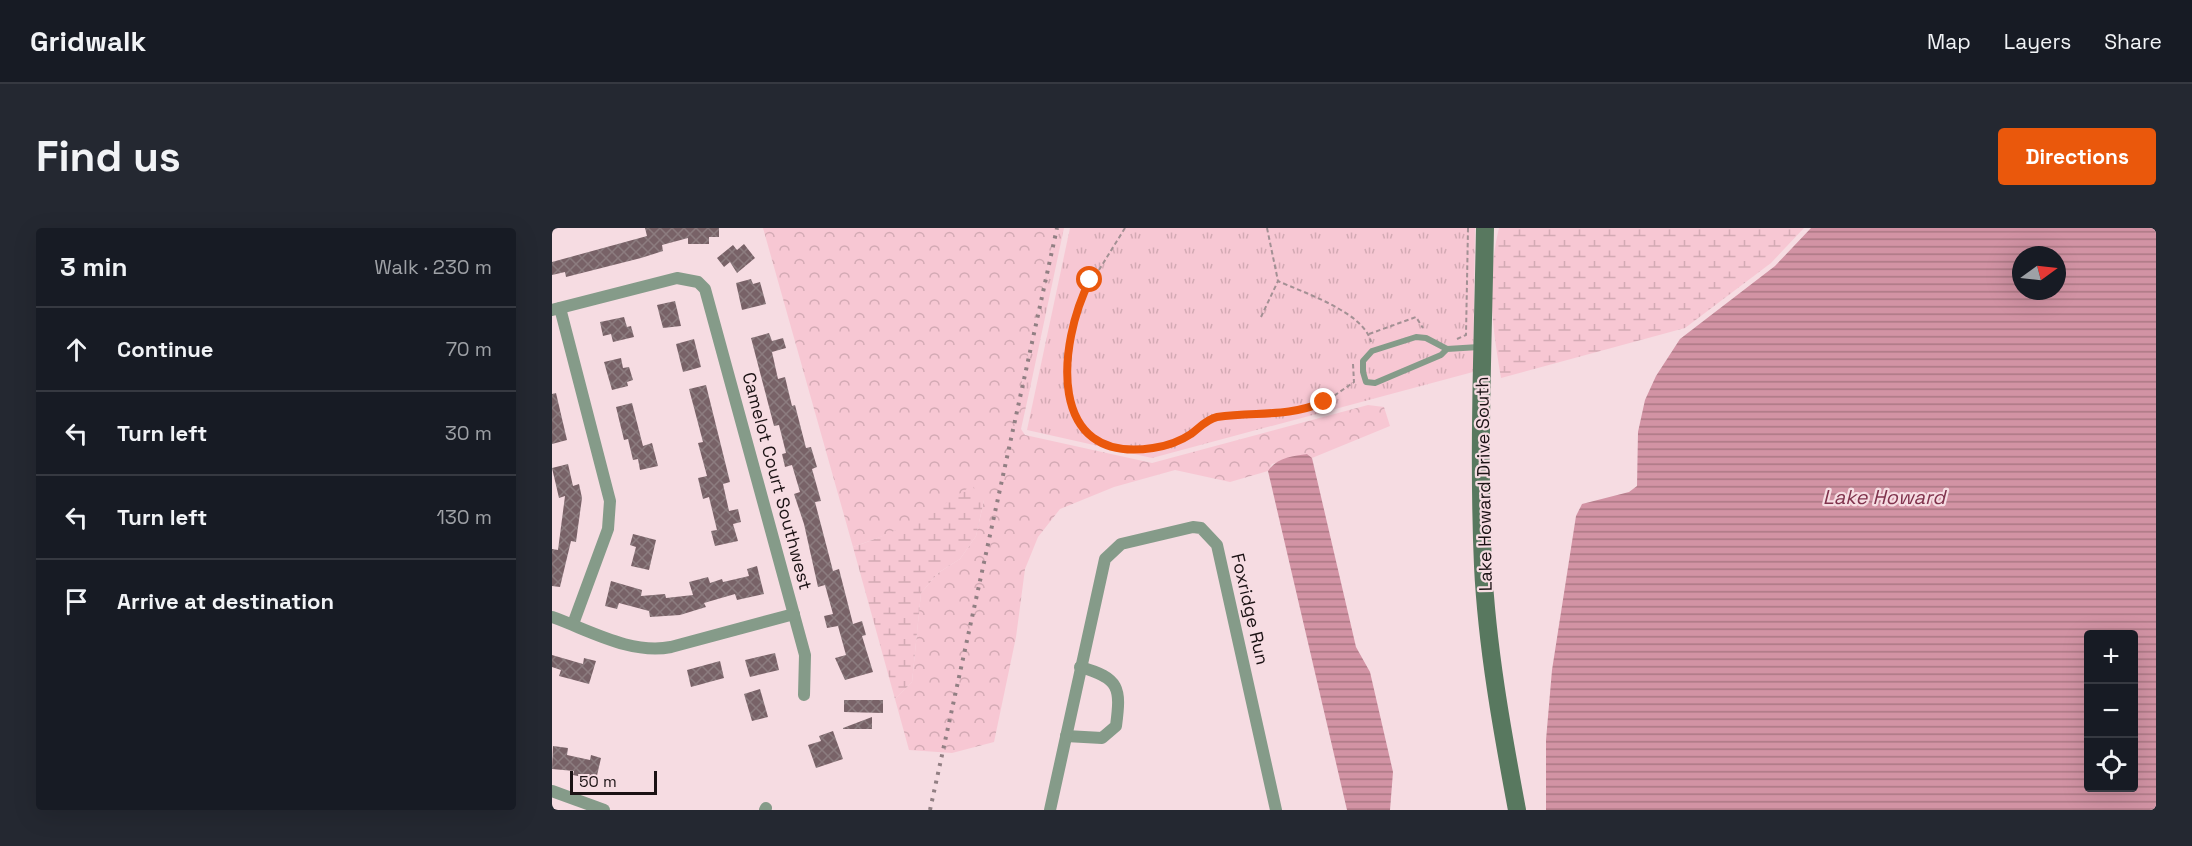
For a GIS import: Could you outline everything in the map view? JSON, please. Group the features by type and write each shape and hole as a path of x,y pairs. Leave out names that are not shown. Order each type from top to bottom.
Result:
{"street":[{"name":"Lake Howard Drive South","path":"1485,228 1483,568 1500,706 1517,810"},
{"name":"Camelot Court Southwest","path":"556,309 677,278 698,282 709,297 805,655 804,695"},
{"path":"556,309 610,501 608,529 573,624"},
{"name":"Foxridge Run","path":"1050,810 1102,566 1107,556 1121,544 1131,541 1181,528 1201,528 1217,545 1276,810"},
{"path":"552,617 634,646 653,650 794,614"},
{"path":"1066,736 1102,738 1116,726 1120,697 1117,688 1102,673 1080,667"},
{"path":"552,791 604,810"}],"lane":[{"path":"1447,349 1441,355 1375,383 1366,382 1363,361 1372,351 1416,337 1426,338 1447,349 1483,346"}],"path":[{"path":"1125,228 1081,299 1069,358 1068,399 1071,409 1080,425 1103,444 1120,448 1150,449 1177,442 1214,418 1280,414 1308,409 1340,393 1354,382 1353,363"},
{"path":"1261,317 1278,281 1268,228"},
{"path":"1466,335 1468,228"},
{"path":"1278,281 1344,311 1369,334 1371,344 1365,347"}],"green space":[{"path":"763,228 1057,228 1021,387 1029,393 1021,429 1025,435 1152,463 1368,405 1384,407 1390,426 1312,458 1307,454 1272,464 1268,471 1230,482 1175,470 1114,487 1060,509 1038,537 1025,569 1016,637 994,742 952,753 909,750 895,699 912,682 921,593 938,573 960,559 976,536 984,500 939,510 910,526 853,547"},
{"path":"1057,228 1064,228 1029,393 1021,388"},
{"path":"1070,228 1475,228 1473,372 1152,458 1027,430"},
{"path":"1499,228 1804,228 1771,263 1685,328 1501,378 1492,303 1493,267"},
{"path":"972,485 984,500 976,536 960,559 938,573 921,593 912,682 895,699 853,547 915,521"}],"water":[{"name":"Lake Howard","path":"1811,228 2156,228 2156,810 1546,810 1546,740 1552,670 1576,516 1582,504 1629,492 1637,486 1638,432 1645,400 1656,376 1680,339 1775,266"},
{"path":"1307,454 1312,458 1356,647 1370,672 1393,772 1390,810 1347,810 1268,471 1280,460"}],"building":[{"path":"645,228 719,228 719,237 709,237 709,244 688,244 688,238 662,245 663,251 641,258 566,277 565,272 552,275 552,262 647,236"},
{"path":"744,244 755,258 737,273 730,262 724,267 717,258 733,245 737,250"},
{"path":"751,279 753,284 760,282 766,304 742,310 736,283"},
{"path":"675,301 681,326 663,328 657,305"},
{"path":"624,317 627,327 631,326 634,337 613,342 611,334 603,336 600,322"},
{"path":"769,333 772,341 783,338 786,348 772,352 778,379 785,377 806,448 811,447 817,467 812,469 821,501 815,502 833,571 839,569 853,624 862,621 866,635 862,636 873,672 845,680 835,658 846,655 838,626 827,628 824,616 833,614 825,585 818,587 804,524 794,494 800,492 792,465 785,467 782,454 786,453 779,425 774,426 751,338"},
{"path":"694,339 701,367 683,372 676,344"},
{"path":"621,358 623,368 629,367 633,380 627,382 628,386 612,390 604,362"},
{"path":"706,385 730,482 723,484 729,511 738,509 741,522 733,524 738,541 715,546 711,531 717,530 709,497 703,499 698,478 707,476 698,443 703,442 689,389"},
{"path":"556,393 567,440 552,444 552,394"},
{"path":"632,403 643,446 652,443 658,466 640,470 638,459 633,460 628,439 624,440 616,407"},
{"path":"568,464 573,486 579,484 582,498 576,542 571,541 560,587 552,586 552,549 558,550 565,496 559,498 552,468"},
{"path":"633,534 656,540 649,570 631,566 636,547 630,545"},
{"path":"757,566 764,594 737,600 735,594 704,603 706,607 680,615 650,617 649,611 619,603 617,609 605,606 611,581 642,590 641,596 665,594 666,598 693,595 689,582 708,577 710,583 722,579 723,582 749,576 747,569"},
{"path":"775,653 779,670 750,677 745,660"},
{"path":"552,655 583,664 584,658 596,661 589,684 559,676 561,670 552,667"},
{"path":"720,661 724,678 691,687 687,670"},
{"path":"760,689 768,717 752,721 744,694"},
{"path":"844,700 883,700 883,713 844,712"},
{"path":"872,717 872,729 843,729 843,728"},
{"path":"833,731 843,759 816,768 808,745 821,741 819,736"},
{"path":"553,746 568,748 567,755 590,760 591,755 601,758 596,780 573,775 574,771 552,769"}],"railway":[{"path":"930,810 1057,228"}],"route":[{"path":"1090,280 1076,315 1069,358 1068,399 1080,425 1090,436 1103,444 1120,448 1150,449 1177,442 1214,418 1292,413 1324,402"}]}
